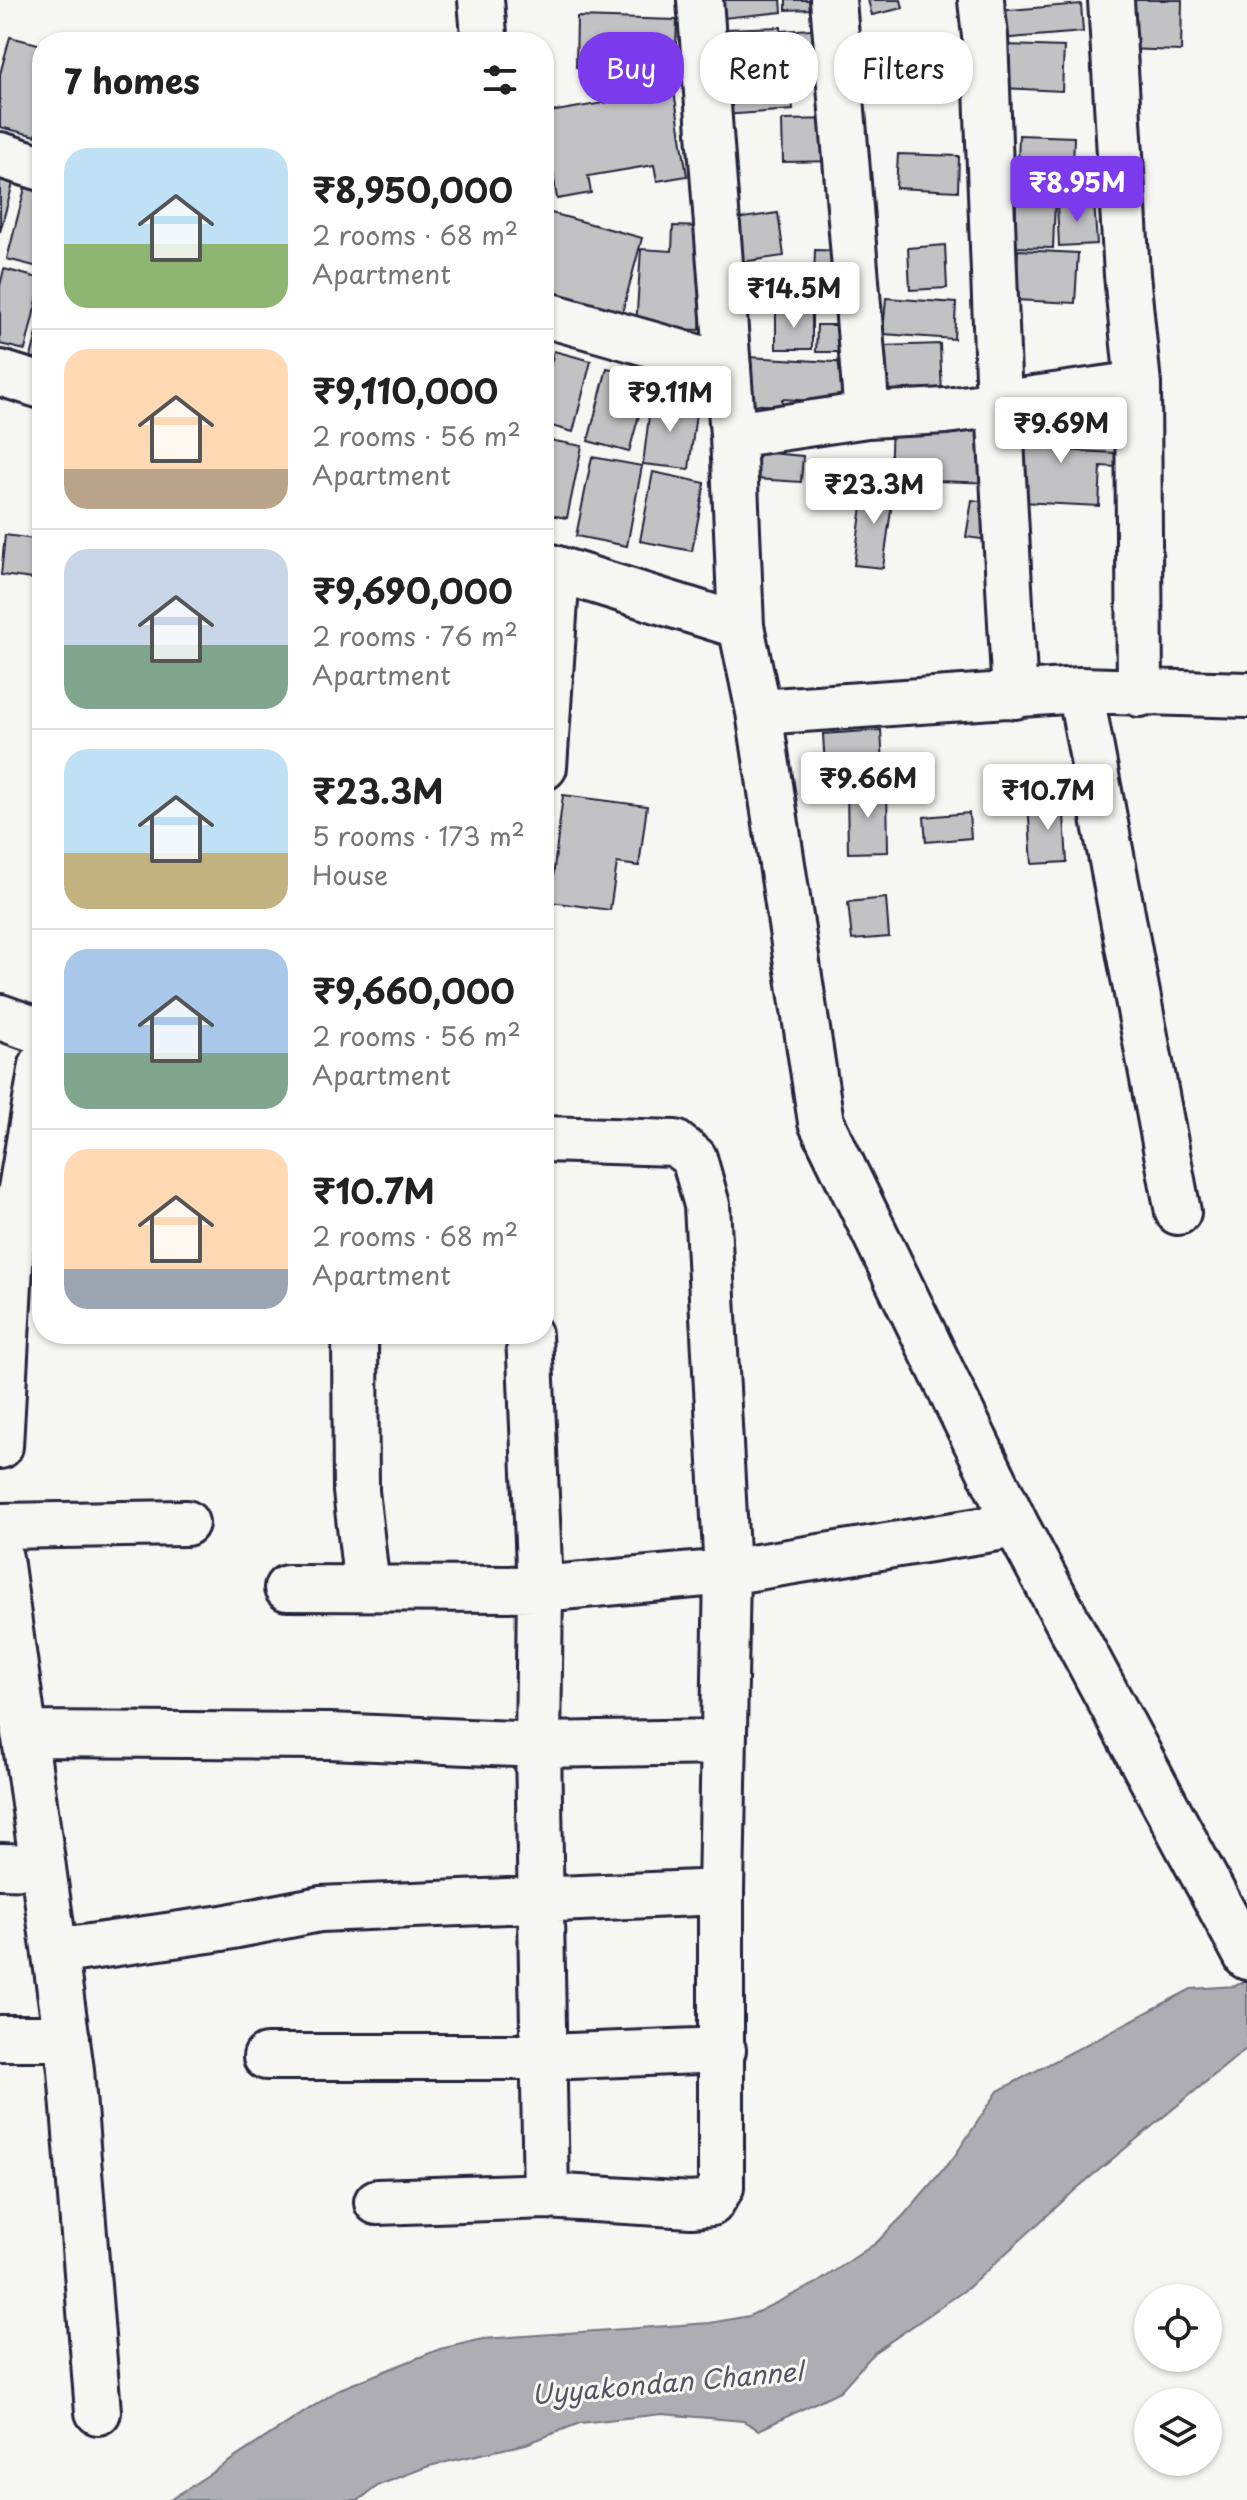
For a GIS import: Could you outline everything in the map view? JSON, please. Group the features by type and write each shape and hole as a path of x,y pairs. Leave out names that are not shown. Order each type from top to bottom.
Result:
{"street":[{"path":"700,0 733,435 741,626 759,712 821,1122 1016,1525 1247,1957"},
{"path":"833,0 867,415"},
{"path":"981,0 1015,696"},
{"path":"1111,0 1127,275 1138,384 1140,694"},
{"path":"0,155 32,165"},
{"path":"554,317 728,366"},
{"path":"0,373 32,383"},
{"path":"733,435 867,415 999,404 1138,384"},
{"path":"554,568 741,626"},
{"path":"1080,690 1178,1212"},
{"path":"759,712 1080,690 1247,695"},
{"path":"0,1017 32,1028"},
{"path":"0,1446 11,1248 32,1124"},
{"path":"377,2202 546,2196 691,2205 711,2203 721,2187 721,1892 727,1572 707,1205 694,1158 675,1143 554,1139"},
{"path":"355,1344 356,1491 367,1588"},
{"path":"529,1344 540,1589 538,1745 546,2196"},
{"path":"0,1526 186,1523"},
{"path":"287,1588 540,1589 727,1572 1016,1525"},
{"path":"0,1558 9,1691 24,1734 67,2038 98,2412"},
{"path":"24,1734 330,1736 538,1745 723,1742"},
{"path":"0,1866 43,1867"},
{"path":"55,1952 222,1928 320,1909 721,1892"},
{"path":"0,2038 67,2038"},
{"path":"266,2057 545,2057 723,2050"}],"water":[{"name":"Uyyakondan Channel","path":"1247,1980 1247,2048 1076,2189 968,2288 875,2352 840,2391 759,2430 743,2421 662,2414 580,2423 526,2444 429,2466 379,2485 359,2500 170,2500 340,2389 440,2349 483,2339 710,2323 749,2316 817,2283 876,2243 954,2157 998,2091 1191,1989 1235,1986"}],"building":[{"path":"722,0 781,0 782,12 723,18"},
{"path":"786,0 811,0 812,9 786,10"},
{"path":"868,0 901,0 903,8 872,15"},
{"path":"1126,0 1182,0 1181,51 1124,49"},
{"path":"1081,4 1083,32 999,39 997,11"},
{"path":"577,17 677,20 677,32 578,32 576,67"},
{"path":"781,27 781,31 827,28 828,63 818,64 818,32 726,32 726,29"},
{"path":"10,37 32,42 32,135 0,127 0,74"},
{"path":"1006,45 1064,47 1062,91 1004,88"},
{"path":"597,104 676,104 687,176 657,181 654,165 588,176 591,193 557,199 554,111"},
{"path":"722,104 793,104 793,110 723,115"},
{"path":"839,119 839,161 783,162 782,120"},
{"path":"1019,135 1074,137 1073,166 1018,164"},
{"path":"898,154 959,156 958,191 896,188"},
{"path":"0,168 16,172 0,232"},
{"path":"26,184 32,186 32,265 7,259"},
{"path":"1016,201 1055,202 1053,248 1015,247"},
{"path":"1094,202 1097,244 1059,246 1057,204"},
{"path":"778,213 784,256 741,262 735,219"},
{"path":"554,214 642,238 622,313 554,295"},
{"path":"673,226 706,227 700,330 636,327 641,249 672,251"},
{"path":"945,245 947,288 910,290 908,248"},
{"path":"815,250 851,251 850,284 814,283"},
{"path":"1018,250 1078,253 1075,303 1015,300"},
{"path":"4,269 32,276 32,321 25,350 0,344 0,286"},
{"path":"793,272 795,302 742,305 740,275"},
{"path":"886,298 956,303 954,339 883,334"},
{"path":"776,311 812,311 812,349 776,349"},
{"path":"817,325 843,325 842,352 816,352"},
{"path":"940,344 942,397 885,400 882,346"},
{"path":"554,351 591,361 573,432 554,427"},
{"path":"749,357 851,363 849,403 782,399 782,406 746,404"},
{"path":"607,368 649,378 629,452 588,441"},
{"path":"651,400 697,405 689,469 643,464"},
{"path":"1025,411 1062,413 1061,450 1135,454 1134,468 1101,466 1099,506 1020,502"},
{"path":"892,419 998,422 996,483 936,481 936,488 890,486"},
{"path":"554,441 582,446 567,518 554,516"},
{"path":"757,452 803,456 801,482 755,479"},
{"path":"592,457 642,466 627,546 576,536"},
{"path":"653,472 705,483 692,551 640,541"},
{"path":"865,484 894,488 883,568 854,565"},
{"path":"972,500 994,503 988,540 966,537"},
{"path":"5,535 32,539 32,579 1,575"},
{"path":"881,730 883,765 825,767 823,734"},
{"path":"887,786 888,852 848,853 847,787"},
{"path":"563,795 647,806 639,866 617,863 610,910 554,903 554,869"},
{"path":"1063,801 1067,862 1032,864 1028,803"},
{"path":"969,813 971,838 926,842 924,817"},
{"path":"886,898 889,937 852,940 848,902"}]}
